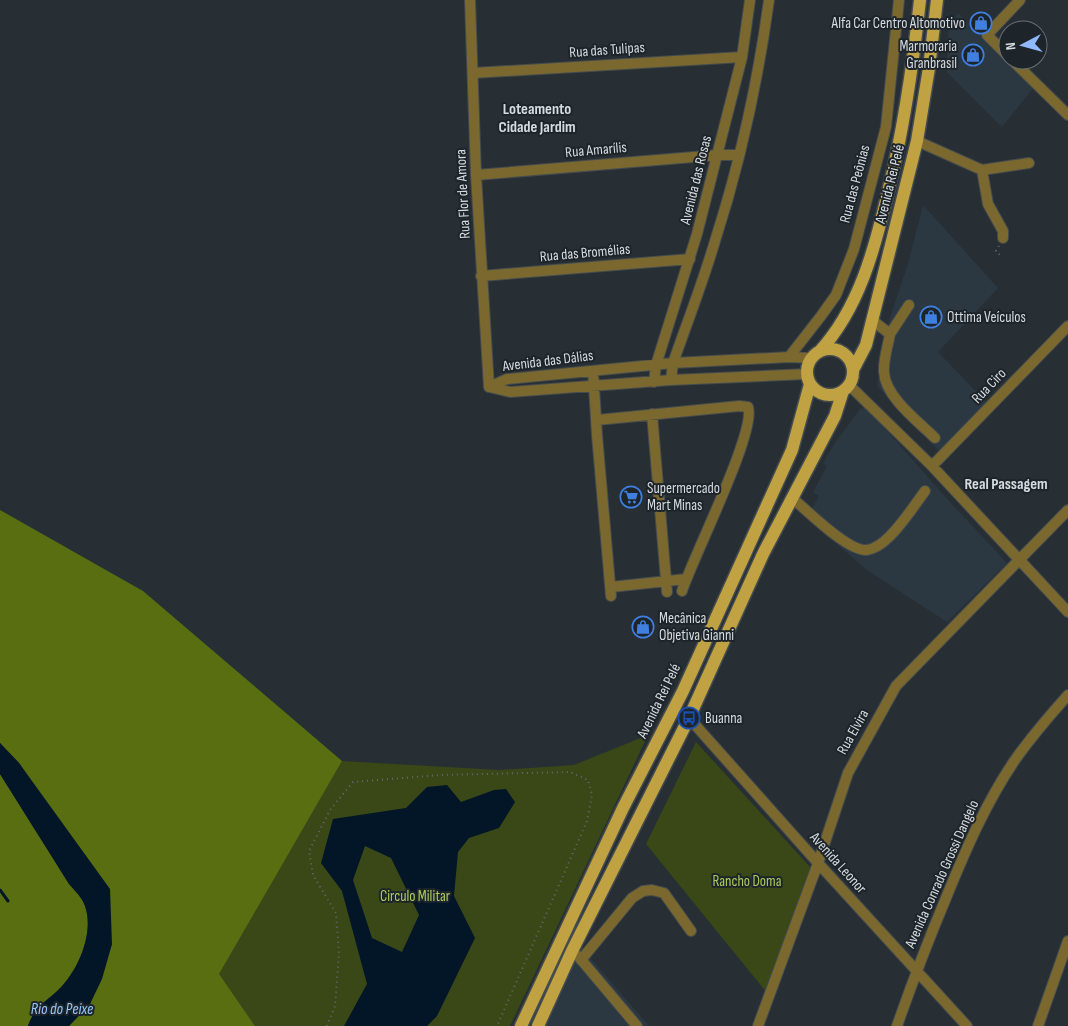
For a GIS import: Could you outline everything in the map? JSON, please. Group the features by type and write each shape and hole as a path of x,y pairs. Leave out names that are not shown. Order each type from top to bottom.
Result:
{"main road":[{"name":"Avenida Rei Pelé","path":"815,355 833,337 862,281 881,224 905,119 920,0"},
{"name":"Avenida Rei Pelé","path":"853,370 866,345 917,141 929,68 937,0"},
{"path":"538,1026 576,955 763,554 835,416 846,388 853,370 847,356 841,352 826,349 815,355 808,366 808,379 814,389 825,395 831,395 846,388"},
{"name":"Avenida Rei Pelé","path":"521,1026 623,808 683,691 792,450 808,379"}],"street":[{"name":"Rua Flor de Amora","path":"470,0 476,175 489,387"},
{"name":"Avenida das Rosas","path":"654,382 656,365 690,259 718,155 742,57 750,0"},
{"path":"671,380 673,364 716,241 739,155 762,54 768,0"},
{"name":"Rua das Peônias","path":"789,357 836,295 854,249 886,128 899,0"},
{"path":"1001,20 1020,0"},
{"path":"998,23 987,35 998,46"},
{"name":"Rua das Tulipas","path":"473,74 742,57"},
{"path":"1022,70 1068,115"},
{"path":"917,141 982,170 1029,163"},
{"name":"Rua Amarílis","path":"476,175 718,155 739,155"},
{"path":"982,170 988,204 1003,231 1003,238"},
{"name":"Rua das Bromélias","path":"482,276 690,259"},
{"path":"909,304 890,334 884,365 887,386 935,438"},
{"path":"872,320 890,334"},
{"name":"Rua Ciro","path":"932,466 1068,326"},
{"name":"Avenida das Dálias","path":"489,387 507,379 656,365 815,355"},
{"path":"593,371 611,591 666,580 686,579"},
{"name":"Avenida das Dálias","path":"489,387 510,392 671,380 808,379"},
{"path":"846,388 932,466 1068,612"},
{"path":"597,420 739,406 748,407 747,428 739,452 682,591"},
{"path":"652,414 667,592"},
{"path":"792,498 841,540 859,549 867,550 875,547 890,536 926,491"},
{"name":"Rua Elvira","path":"758,1026 818,863 848,773 896,686 1068,510"},
{"name":"Avenida Conrado Grossi Dangelo","path":"897,1026 916,971 964,852 992,797 1017,757 1043,722 1068,695"},
{"name":"Avenida Leonor","path":"688,718 967,1026"},
{"path":"632,1024 576,955 632,898 643,891 652,890 664,893 691,931"},
{"path":"1038,1026 1068,941"}],"path":[{"path":"327,1026 334,1006 339,953 336,913 313,876 309,851 330,810 353,782 440,775 570,772 588,780 592,795 587,820 496,1026"}],"shaded area":[{"name":"Marmoraria Granbrasil","path":"958,13 998,53 998,70 1016,70 1034,87 1002,127 946,71 949,29"},
{"name":"Ottima Veículos","path":"923,205 998,288 938,352 986,402 939,451 877,386 883,353 883,339 908,264"},
{"path":"866,407 1007,563 947,622 867,570 807,518 819,496 813,492 827,466 823,463 860,409"},
{"path":"579,945 649,1026 538,1026"}],"green space":[{"path":"0,510 143,591 342,761 219,974 255,1026 69,1026 90,1004 112,944 34,785 19,763 0,743"},
{"name":"Circulo Militar","path":"648,735 510,1026 255,1026 218,974 342,761 499,770 574,765"},
{"name":"Rancho Doma","path":"696,742 811,868 767,993 646,844"},
{"path":"0,774 69,884 82,900 87,916 88,926 84,948 75,968 58,991 39,1007 28,1026 0,1026"}],"water":[{"name":"Rio do Peixe","path":"0,743 19,763 110,889 112,944 102,979 90,1004 69,1026 28,1026 35,1012 63,985 80,958 88,926 85,906 69,884 0,774"},
{"path":"447,785 461,802 494,790 506,789 515,802 499,828 469,838 458,852 454,896 475,938 437,1016 427,1026 344,1026 367,984 342,891 321,863 333,819 406,808 427,787","holes":["365,846 391,858 419,915 402,952 372,938 353,880"]}],"waterway":[{"path":"0,890 8,901"}],"place":[{"name":"Alfa Car Centro Altomotivo","path":"981,23"},
{"name":"Marmoraria Granbrasil","path":"973,55"},
{"name":"Ottima Veículos","path":"931,317"},
{"name":"Supermercado Mart Minas","path":"631,497"},
{"name":"Mecânica Objetiva Gianni","path":"643,627"},
{"name":"Buanna","path":"689,718"}],"district":[{"name":"Loteamento Cidade Jardim","path":"537,118"},
{"name":"Real Passagem","path":"1006,484"}]}
